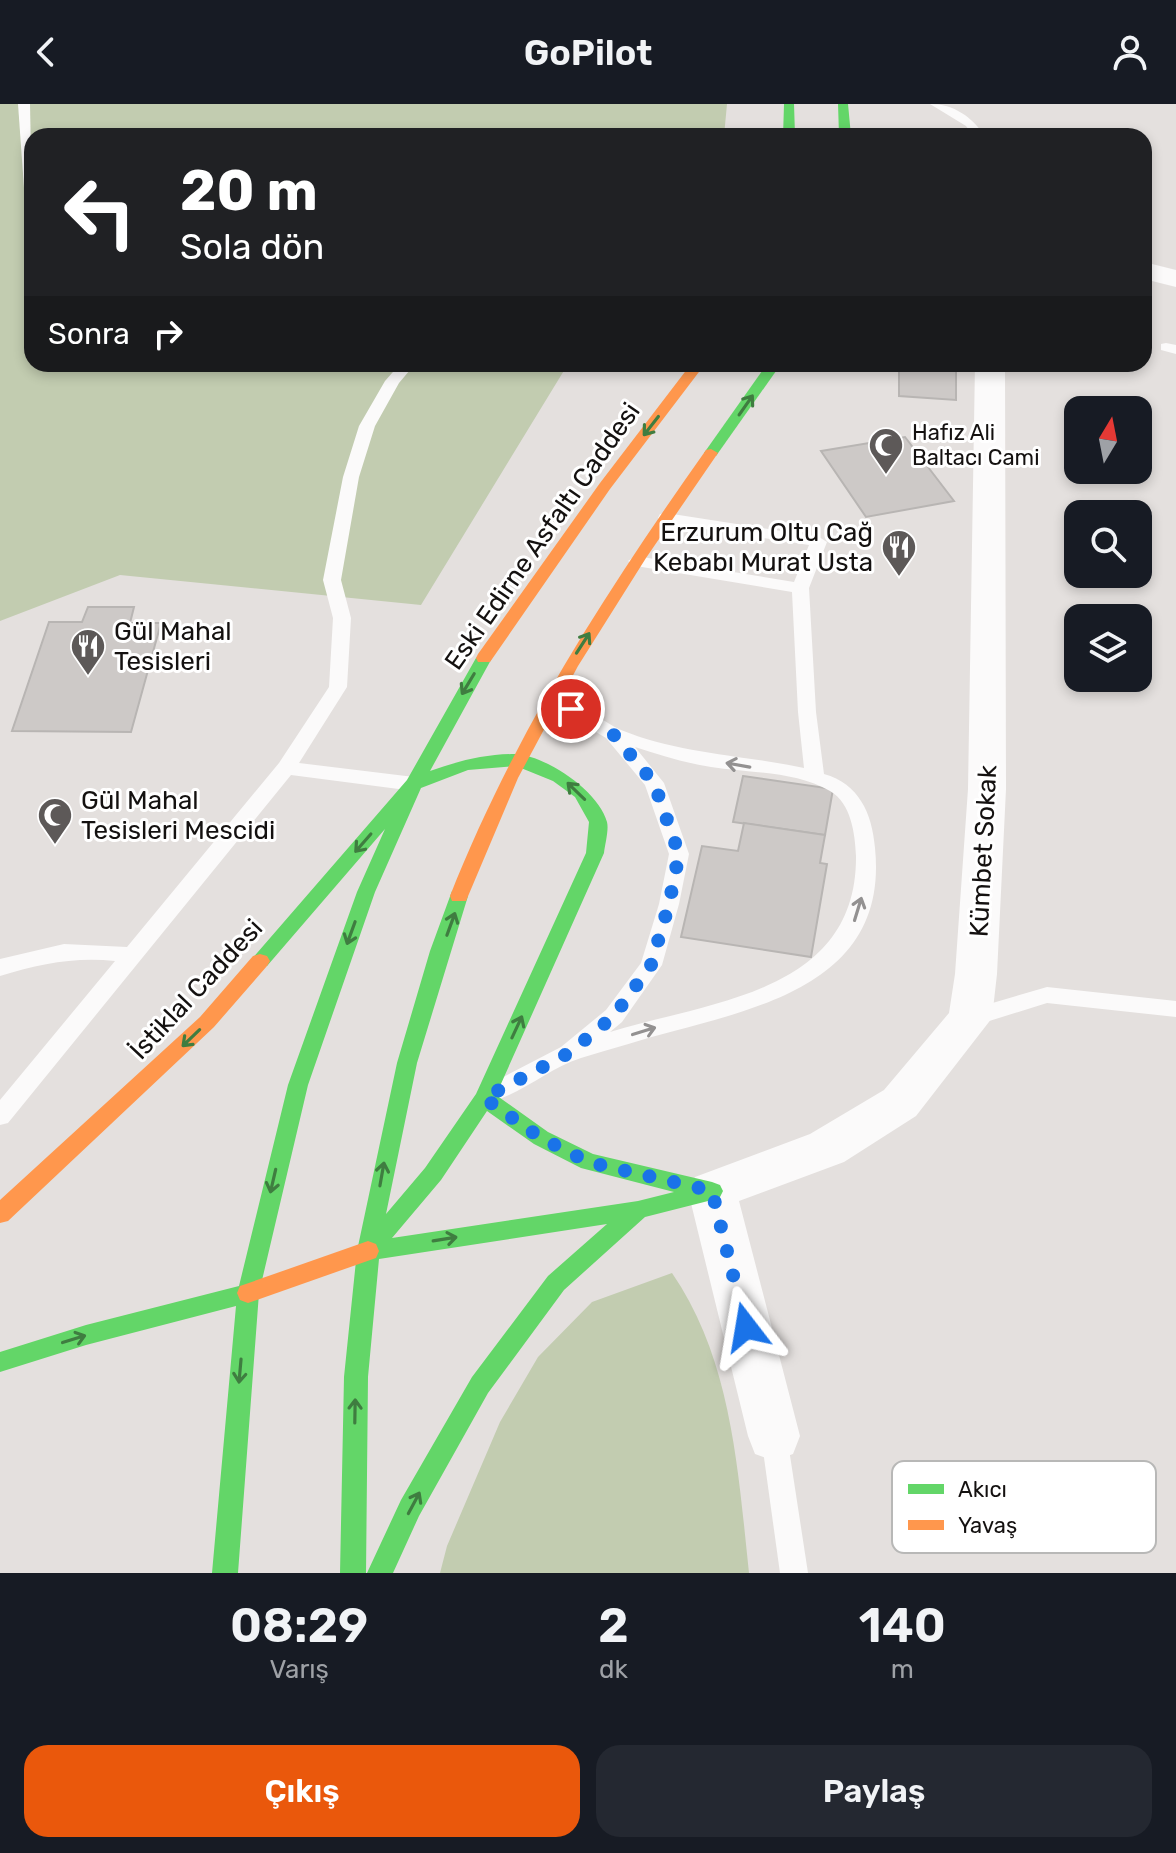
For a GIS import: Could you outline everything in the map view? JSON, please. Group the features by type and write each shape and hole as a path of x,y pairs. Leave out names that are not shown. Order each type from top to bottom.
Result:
{"main road":[{"path":"789,104 789,128"},
{"path":"843,104 844,128"},
{"name":"Eski Edirne Asfaltı Caddesi","path":"225,1573 248,1293 298,1085 366,892 414,784 463,692 507,622 692,372"},
{"path":"353,1573 357,1363 368,1251 388,1137 405,1063 426,995 484,837 518,760 551,697 636,561 768,372"},
{"path":"368,1251 433,1174 484,1098 595,853 598,822 581,793 559,777 518,760 466,764 414,784"},
{"name":"İstiklal Caddesi","path":"0,1214 207,1022 414,784"},
{"path":"484,1098 541,1138 588,1162 712,1191"},
{"path":"0,1362 86,1335 248,1293 368,1251 638,1210 712,1191"},
{"path":"380,1573 410,1508 480,1385 556,1283 638,1210"}],"street":[{"path":"1152,272 1176,279"},
{"name":"Kümbet Sokak","path":"970,1018 976,974 987,789 990,372"},
{"path":"774,1436 712,1191 827,1148 900,1103 970,1018"}],"lane":[{"path":"24,104 26,128"},
{"path":"936,104 973,128"},
{"path":"0,1116 286,768 338,687 342,618 332,580 351,477 367,426 401,372"},
{"path":"666,518 819,542 800,588 807,712 815,777"},
{"path":"636,561 800,588"},
{"path":"551,697 613,734 694,757 815,777 840,787 855,806 865,838 866,875 859,914 837,951 807,978 755,1001 569,1053"},
{"path":"484,1098 569,1053 614,1016 651,965 669,904 679,854 654,783 613,734"},
{"path":"286,768 414,784"},
{"path":"0,968 31,955 86,949 130,955"},
{"path":"970,1018 1047,995 1176,1009"},
{"path":"774,1436 794,1573"}],"green space":[{"path":"0,104 727,104 725,128 24,128 24,372 563,372 421,605 120,575 0,621"},
{"path":"672,1273 708,1342 720,1379 736,1456 749,1573 440,1573 447,1546 500,1422 538,1357 592,1302"}],"building":[{"path":"899,372 956,372 956,400 899,396"},
{"name":"Hafız Ali Baltacı Cami","path":"905,437 954,501 866,517 821,451"},
{"name":"Gül Mahal Tesisleri","path":"88,607 134,607 130,623 161,623 131,732 12,731 49,622 82,622"},
{"path":"743,776 833,789 825,835 733,822"},
{"path":"744,823 825,835 820,863 827,864 811,957 681,937 702,846 738,851"}],"traffic: fast":[{"path":"789,104 789,128"},
{"path":"843,104 844,128"},
{"path":"711,453 768,372"},
{"path":"225,1573 248,1293 298,1085 366,892 414,784 484,658"},
{"path":"260,961 414,784 466,764 518,760 559,777 581,793 598,822 595,853 484,1098 433,1174 368,1251"},
{"path":"353,1573 356,1377 372,1233 407,1063 459,896"},
{"path":"484,1098 541,1138 588,1162 701,1189"},
{"path":"368,1251 638,1210 712,1191"},
{"path":"380,1573 410,1508 480,1385 556,1283 638,1210"},
{"path":"0,1362 86,1335 248,1293"}],"traffic: slow":[{"path":"484,658 605,486 692,372"},
{"path":"459,896 482,836 538,721 603,612 711,453"},
{"path":"0,1214 207,1022 260,961"},
{"path":"248,1293 368,1251"}],"place":[{"name":"Hafız Ali Baltacı Cami","path":"886,476"},
{"name":"Erzurum Oltu Cağ Kebabı Murat Usta","path":"899,578"},
{"name":"Gül Mahal Tesisleri","path":"88,677"},
{"name":"Gül Mahal Tesisleri Mescidi","path":"55,846"}],"route":[{"path":"571,709 613,734 654,783 679,854 669,904 651,965 614,1016 569,1053 484,1098 541,1138 588,1162 712,1191 746,1327"}]}
